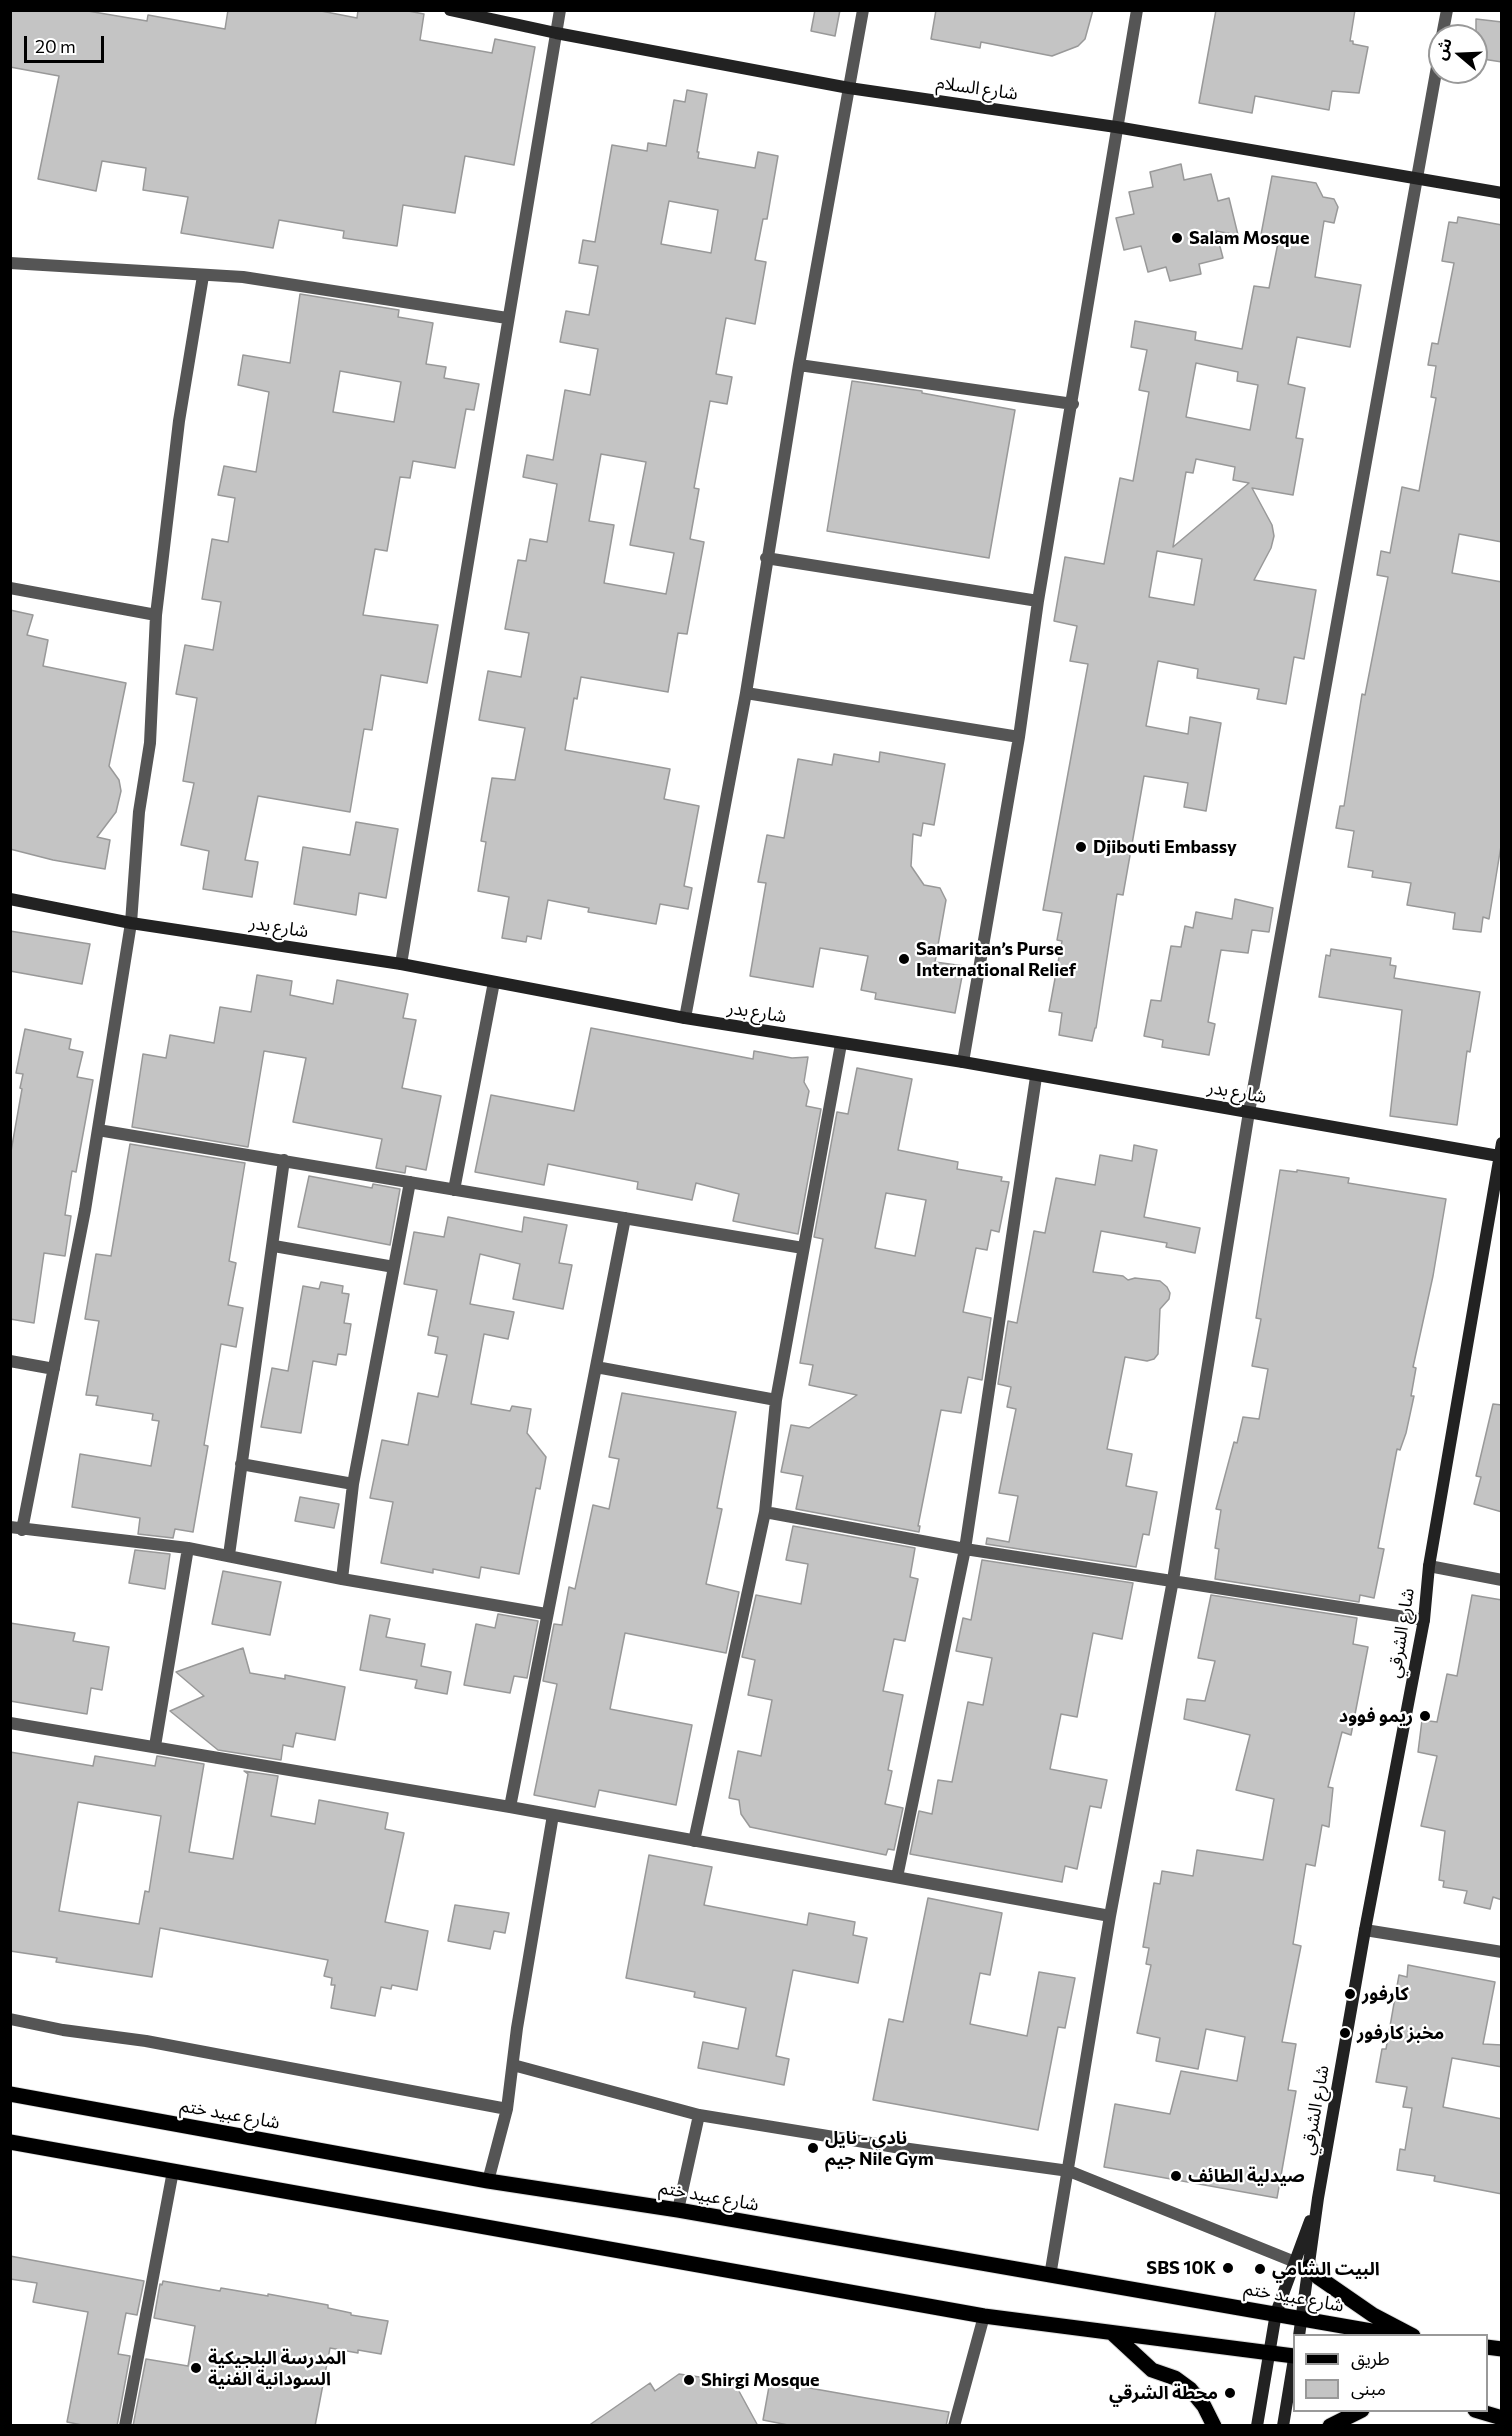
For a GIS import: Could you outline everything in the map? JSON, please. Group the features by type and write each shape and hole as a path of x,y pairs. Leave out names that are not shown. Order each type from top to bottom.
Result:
{"main road":[{"name":"شارع عبيد ختم","path":"10,2094 488,2181 678,2210 1050,2276 1302,2317 1388,2334"},
{"path":"10,2142 984,2316 1293,2357"},
{"path":"1302,2265 1373,2314 1409,2334"},
{"path":"1112,2333 1152,2370 1175,2378 1190,2389 1204,2406 1214,2426"},
{"path":"1330,2426 1358,2412"},
{"path":"1482,2412 1502,2418"}],"street":[{"name":"شارع السلام","path":"450,10 556,33 849,88 1116,126 1502,193"},
{"path":"401,964 560,10"},
{"path":"685,1018 746,693 799,365 863,10"},
{"path":"963,1062 1019,737 1038,602 1073,404 1116,126 1137,10"},
{"path":"1050,2276 1110,1916 1173,1580 1249,1112 1434,84"},
{"path":"10,263 243,277 507,318"},
{"path":"203,276 179,421 156,615 150,743 139,812 131,923 98,1130 54,1369 16,1529 188,1548 342,1579 546,1614"},
{"path":"799,365 1073,404"},
{"path":"766,558 1038,602"},
{"path":"10,588 156,615"},
{"path":"746,693 1019,737"},
{"name":"شارع بدر","path":"10,899 131,923 401,964 685,1018 963,1062 1036,1077 1499,1156"},
{"path":"454,1190 494,982"},
{"path":"694,1841 765,1512 776,1400 841,1044"},
{"path":"897,1877 965,1549 1036,1077"},
{"path":"98,1130 803,1248"},
{"name":"شارع الشرقي","path":"1302,2265 1318,2198 1365,1930 1424,1620 1428,1566 1498,1185 1502,1143"},
{"path":"229,1555 284,1160"},
{"path":"342,1579 353,1484 410,1182"},
{"path":"510,1807 624,1218"},
{"path":"273,1245 394,1268"},
{"path":"10,1361 54,1369"},
{"path":"596,1367 776,1400"},
{"path":"241,1464 353,1484"},
{"path":"765,1512 965,1549 1424,1620"},
{"path":"155,1746 188,1548"},
{"path":"1428,1566 1502,1580"},
{"path":"10,1723 510,1807 1110,1916"},
{"path":"488,2181 507,2109 517,2028 553,1815"},
{"path":"1365,1930 1502,1952"},
{"path":"10,2019 63,2030 157,2043 507,2109"},
{"path":"513,2065 699,2115 896,2147 1069,2171 1302,2265"},
{"path":"678,2210 699,2115"},
{"path":"125,2426 173,2171"},
{"path":"1257,2426 1276,2313 1302,2265"},
{"path":"1299,2334 1302,2317 1302,2265"},
{"path":"954,2426 984,2316"},
{"path":"1283,2426 1293,2363"}],"building":[{"path":"10,10 82,10 147,21 148,15 225,29 228,10 316,10 357,18 358,10 403,10 424,14 420,40 492,53 495,39 535,47 514,165 465,156 455,213 403,205 397,246 343,238 344,231 279,220 273,248 181,233 188,197 143,190 146,168 102,161 96,191 38,179 59,76 10,67"},
{"path":"815,10 840,10 835,36 811,31"},
{"path":"936,10 1093,10 1085,39 1078,46 1052,56 981,42 980,48 931,39"},
{"path":"1216,10 1355,10 1350,41 1353,41 1353,44 1368,47 1359,93 1332,91 1329,110 1255,96 1252,113 1199,103"},
{"path":"1476,19 1502,22 1502,62 1488,60 1488,24 1476,24"},
{"path":"687,90 707,94 697,152 699,152 698,158 755,168 758,152 778,156 767,219 763,219 755,260 766,262 755,324 726,318 716,374 732,377 727,404 710,401 694,488 699,489 690,539 704,542 687,634 678,633 668,692 581,677 577,699 574,698 565,750 670,769 664,799 699,806 684,886 692,888 688,909 660,904 656,924 588,912 589,908 548,900 541,939 527,936 526,942 502,938 509,897 478,891 486,842 481,841 492,778 515,780 525,728 479,720 488,671 521,677 529,633 505,629 518,560 526,561 530,539 547,542 557,484 523,477 527,455 553,460 565,390 590,395 598,349 560,342 566,311 589,315 598,266 579,263 583,240 595,242 612,145 647,151 648,143 666,146 674,100 685,102","holes":["669,201 718,210 711,253 661,244","601,454 646,462 630,545 674,553 666,594 604,583 614,525 589,521"]},
{"path":"1181,164 1184,180 1211,174 1218,201 1229,198 1238,235 1216,231 1223,258 1199,264 1201,274 1170,281 1166,267 1148,272 1141,246 1124,250 1116,218 1134,214 1129,192 1153,187 1150,172"},
{"path":"1272,176 1316,183 1323,197 1334,199 1338,207 1334,223 1324,221 1315,277 1361,285 1350,347 1297,337 1288,384 1305,388 1296,438 1303,439 1293,495 1252,488 1272,525 1274,536 1271,548 1254,580 1316,590 1304,659 1294,657 1286,704 1257,699 1259,689 1197,678 1198,669 1158,661 1146,726 1188,734 1190,717 1221,723 1206,811 1184,807 1188,783 1144,776 1123,895 1117,894 1092,1041 1059,1035 1062,1013 1049,1011 1062,941 1057,940 1062,913 1043,910 1088,664 1070,661 1077,626 1054,621 1065,557 1104,564 1120,478 1133,481 1149,392 1139,390 1147,350 1131,347 1135,321 1196,332 1195,340 1242,349 1254,286 1269,288 1278,243 1260,240","holes":["1196,363 1238,372 1237,381 1258,385 1250,430 1186,417","1196,459 1235,467 1233,480 1249,483 1173,547 1186,472 1193,473","1157,551 1202,559 1194,605 1149,597"]},
{"path":"1458,217 1502,225 1502,542 1459,534 1452,573 1502,582 1502,840 1489,919 1483,917 1481,932 1453,929 1455,913 1407,905 1411,883 1372,877 1373,871 1348,867 1354,831 1336,828 1340,806 1344,806 1362,694 1365,695 1388,577 1377,575 1381,551 1390,553 1402,487 1419,491 1436,398 1431,397 1436,366 1428,365 1432,343 1438,344 1454,263 1442,261 1449,222 1457,223"},
{"path":"300,294 399,310 398,317 433,323 426,364 446,367 444,378 479,384 474,410 466,409 455,468 413,461 410,478 400,477 387,551 375,549 363,615 438,625 427,683 381,675 372,730 364,729 350,812 258,796 245,860 258,862 252,897 203,889 209,851 181,845 194,783 183,781 197,698 176,694 185,645 213,650 221,602 202,599 212,539 228,542 235,498 218,495 224,466 256,472 269,392 238,385 243,355 290,363","holes":["340,371 401,382 394,422 333,412"]},
{"path":"852,381 922,391 922,393 1015,410 989,558 827,531"},
{"path":"10,610 33,615 27,635 48,640 43,666 126,683 109,766 119,780 121,791 116,812 97,837 110,840 105,869 53,860 10,849"},
{"path":"880,752 945,764 934,825 923,823 921,836 913,834 911,866 924,885 940,888 946,900 935,962 964,966 955,1013 875,999 876,993 861,990 868,956 820,948 813,987 750,976 766,883 758,882 767,835 784,838 798,759 832,765 834,754 879,762"},
{"path":"356,822 398,829 386,898 359,893 356,915 294,904 303,847 350,855"},
{"path":"1235,899 1273,908 1269,932 1252,930 1248,953 1221,950 1208,1022 1215,1024 1209,1055 1162,1047 1163,1040 1144,1036 1151,1000 1161,1001 1171,946 1181,947 1185,926 1193,928 1196,912 1232,919"},
{"path":"10,931 90,944 82,984 10,971"},
{"path":"1331,949 1391,958 1390,965 1396,966 1394,978 1480,992 1470,1052 1467,1051 1457,1125 1390,1116 1402,1010 1319,997 1326,955 1330,956"},
{"path":"257,975 292,981 290,995 333,1004 337,980 408,994 403,1018 416,1020 402,1088 441,1096 426,1170 406,1166 405,1173 376,1168 382,1139 293,1122 306,1058 264,1051 248,1147 132,1127 143,1054 166,1058 170,1035 214,1043 220,1007 251,1012"},
{"path":"591,1028 753,1059 754,1051 792,1058 808,1057 804,1082 809,1091 806,1106 821,1109 798,1234 733,1221 739,1194 696,1183 692,1200 637,1189 638,1182 548,1164 544,1185 475,1172 491,1095 574,1111"},
{"path":"25,1029 71,1039 69,1049 83,1052 77,1077 93,1080 76,1172 72,1171 65,1215 71,1216 65,1256 44,1253 34,1323 10,1319 10,1157 22,1089 20,1088 23,1074 16,1073"},
{"path":"857,1068 912,1079 898,1150 958,1162 957,1169 1002,1177 1001,1181 1009,1182 999,1232 991,1230 987,1250 976,1248 963,1312 991,1318 982,1380 968,1377 961,1413 941,1410 918,1526 920,1526 919,1532 796,1509 803,1476 781,1472 791,1425 809,1428 857,1395 809,1385 813,1365 800,1363 823,1239 814,1237 837,1112 848,1114","holes":["886,1193 926,1200 915,1256 875,1248"]},
{"path":"130,1144 245,1163 229,1261 236,1263 228,1305 243,1308 236,1347 221,1344 204,1445 208,1446 193,1532 175,1529 173,1538 138,1534 140,1518 72,1507 80,1454 151,1466 159,1421 152,1420 153,1414 96,1405 98,1396 86,1395 99,1321 85,1319 96,1254 111,1256"},
{"path":"1134,1145 1157,1150 1144,1217 1200,1228 1195,1253 1166,1247 1167,1243 1101,1231 1093,1272 1123,1276 1128,1280 1135,1278 1160,1281 1170,1293 1169,1299 1160,1309 1158,1354 1154,1359 1147,1361 1125,1357 1107,1449 1132,1454 1126,1486 1157,1492 1149,1535 1143,1534 1136,1567 986,1544 987,1538 1009,1542 1018,1496 999,1493 1016,1409 1007,1407 1011,1387 998,1384 1008,1321 1017,1323 1034,1231 1045,1233 1056,1178 1095,1185 1100,1155 1132,1161"},
{"path":"1280,1170 1297,1172 1297,1170 1349,1178 1348,1183 1446,1199 1433,1276 1413,1367 1416,1368 1411,1396 1414,1396 1406,1433 1400,1450 1397,1449 1378,1548 1384,1549 1374,1598 1360,1595 1359,1602 1215,1579 1219,1549 1215,1548 1221,1510 1216,1509 1243,1417 1259,1419 1268,1369 1252,1366 1261,1319 1256,1318"},
{"path":"309,1176 372,1188 373,1184 400,1189 390,1245 298,1227"},
{"path":"448,1217 522,1232 524,1217 567,1225 559,1263 572,1265 563,1309 513,1299 520,1264 480,1254 470,1304 514,1312 508,1339 484,1334 471,1404 510,1411 512,1406 531,1409 527,1433 546,1457 540,1489 536,1488 519,1574 481,1567 479,1578 433,1569 433,1573 381,1563 393,1502 370,1498 382,1440 408,1445 418,1393 438,1397 447,1355 435,1353 438,1337 428,1335 437,1290 404,1284 414,1232 444,1237"},
{"path":"321,1282 343,1286 342,1293 349,1294 344,1323 351,1324 346,1355 338,1354 336,1365 313,1361 301,1433 261,1427 272,1368 288,1371 303,1286 319,1289"},
{"path":"622,1393 736,1412 717,1508 722,1509 706,1584 739,1592 726,1653 625,1633 610,1709 692,1725 676,1805 599,1790 595,1807 534,1795 557,1684 543,1681 554,1624 562,1625 569,1587 575,1589 593,1505 609,1509 619,1459 609,1457"},
{"path":"1493,1404 1502,1405 1502,1512 1474,1504 1481,1477 1476,1476"},
{"path":"300,1497 339,1504 334,1528 295,1521"},
{"path":"793,1526 915,1548 910,1577 918,1579 905,1641 894,1639 883,1691 903,1695 888,1770 892,1771 885,1804 903,1808 894,1850 888,1849 886,1855 750,1827 741,1814 739,1800 729,1798 738,1751 761,1756 772,1700 748,1695 755,1660 742,1657 756,1595 801,1604 808,1564 786,1560"},
{"path":"135,1550 170,1554 165,1589 129,1583"},
{"path":"982,1560 1133,1583 1122,1639 1093,1633 1077,1717 1061,1714 1050,1769 1107,1780 1101,1808 1090,1806 1077,1869 1065,1866 1062,1882 910,1854 919,1811 932,1814 938,1780 952,1782 968,1702 983,1705 992,1658 956,1651 963,1618 971,1620"},
{"path":"223,1571 281,1582 270,1635 212,1624"},
{"path":"1211,1595 1357,1618 1353,1644 1368,1647 1351,1735 1342,1732 1328,1787 1333,1788 1329,1827 1322,1825 1315,1866 1306,1864 1293,1944 1301,1946 1282,2042 1296,2044 1288,2090 1296,2091 1277,2198 1104,2167 1115,2104 1170,2114 1181,2071 1237,2081 1245,2037 1206,2029 1198,2069 1156,2061 1160,2038 1137,2033 1151,1965 1146,1964 1149,1948 1143,1947 1154,1883 1160,1884 1162,1871 1193,1876 1197,1850 1263,1860 1274,1799 1236,1790 1250,1735 1184,1719 1187,1699 1205,1701 1215,1661 1198,1658"},
{"path":"1472,1595 1502,1600 1502,1900 1493,1897 1490,1909 1464,1903 1467,1891 1443,1887 1444,1881 1439,1880 1445,1831 1421,1826 1437,1756 1418,1752 1422,1720 1437,1722 1447,1674 1457,1676"},
{"path":"498,1614 538,1621 527,1678 514,1676 510,1693 464,1685 476,1624 495,1628"},
{"path":"370,1615 390,1619 386,1637 425,1644 421,1666 451,1672 447,1694 415,1688 417,1680 360,1670"},
{"path":"10,1623 75,1633 73,1641 109,1647 102,1690 91,1688 87,1714 10,1701"},
{"path":"243,1648 250,1673 285,1679 285,1675 345,1687 335,1740 296,1733 293,1747 283,1745 281,1760 218,1750 170,1711 204,1696 176,1672"},
{"path":"10,1752 93,1766 95,1756 155,1766 157,1756 204,1764 189,1852 233,1859 248,1774 244,1771 278,1776 271,1816 315,1824 319,1800 388,1813 385,1829 404,1833 385,1922 428,1931 417,1990 392,1985 391,1989 381,1987 375,2016 331,2008 335,1985 331,1985 332,1978 324,1976 328,1960 160,1928 152,1977 56,1962 57,1958 10,1951","holes":["78,1802 161,1816 149,1892 145,1891 139,1924 59,1911"]},
{"path":"649,1855 712,1867 704,1905 807,1925 809,1913 855,1922 853,1935 867,1938 858,1983 793,1970 776,2056 789,2059 784,2085 698,2068 703,2042 738,2049 746,2008 694,1997 695,1992 626,1978"},
{"path":"928,1898 1002,1913 990,1975 980,1973 970,2024 1027,2036 1039,1972 1075,1978 1065,2028 1058,2027 1038,2130 873,2100 889,2019 903,2022"},
{"path":"455,1905 509,1913 505,1933 494,1931 490,1949 448,1941"},
{"path":"1408,1965 1495,1982 1483,2044 1502,2045 1502,2067 1452,2058 1443,2107 1502,2119 1502,2194 1434,2181 1435,2176 1397,2170 1400,2149 1405,2150 1412,2108 1403,2107 1407,2087 1376,2082 1382,2049 1386,2049 1399,1975 1407,1977"},
{"path":"10,2256 144,2281 137,2315 126,2313 118,2354 130,2356 117,2426 87,2426 67,2422 88,2312 33,2302 37,2283 10,2279"},
{"path":"163,2281 220,2291 221,2288 268,2296 268,2294 328,2305 328,2308 351,2313 351,2315 388,2321 381,2354 330,2348 315,2426 133,2426 146,2359 188,2366 195,2326 154,2318 160,2284 162,2285"},
{"path":"679,2374 734,2382 758,2426 588,2426 650,2383 655,2391"},
{"path":"770,2381 949,2412 946,2426 793,2426 763,2420"}],"place":[{"name":"Salam Mosque","path":"1177,238"},
{"name":"Djibouti Embassy","path":"1081,847"},
{"name":"Samaritan’s Purse International Relief","path":"904,959"},
{"name":"ريمو فوود","path":"1425,1716"},
{"name":"كارفور","path":"1350,1994"},
{"name":"مخبز كارفور","path":"1345,2033"},
{"name":"نادي - نايل جيم Nile Gym","path":"813,2148"},
{"name":"صيدلية الطائف","path":"1176,2176"},
{"name":"SBS 10K","path":"1228,2268"},
{"name":"البيت الشامي","path":"1260,2269"},
{"name":"المدرسة البلجيكية السودانية الفنية","path":"196,2368"},
{"name":"Shirgi Mosque","path":"689,2380"},
{"name":"محطة الشرقي","path":"1230,2393"}]}
